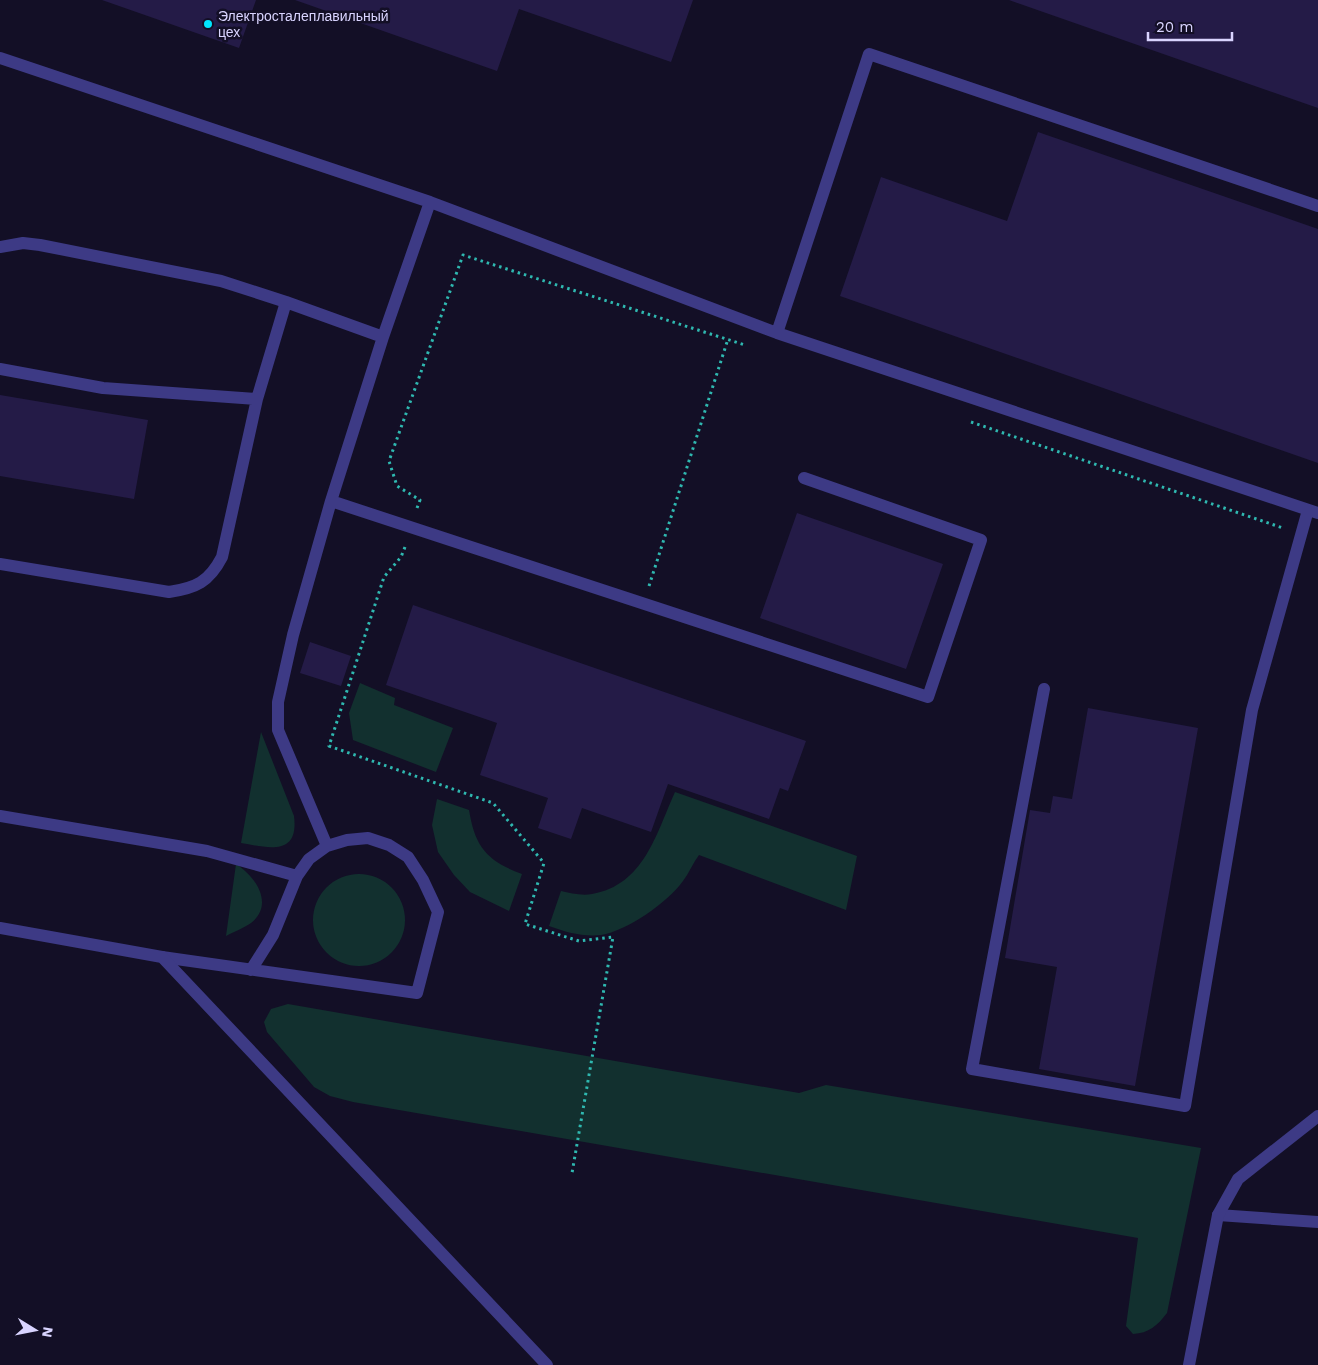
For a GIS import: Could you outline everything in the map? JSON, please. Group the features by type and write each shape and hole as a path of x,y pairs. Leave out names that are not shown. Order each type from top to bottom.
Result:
{"street":[{"path":"777,333 869,54 1318,206"},
{"path":"0,58 430,202 777,333 1313,511 1302,534 1252,710 1185,1106 972,1069 1044,689"},
{"path":"327,846 278,730 278,702 293,635 332,501 383,338 430,202"},
{"path":"0,247 23,242 221,281 286,302 383,338"},
{"path":"0,564 169,592 190,589 213,574 222,557 257,399 286,302"},
{"path":"0,369 103,388 257,399"},
{"path":"332,501 928,697 981,540 804,478"},
{"path":"0,816 216,853 297,876"},
{"path":"0,928 162,957 251,970 417,994 438,912 423,880 408,857 389,845 368,838 347,840 327,846 309,859 297,876 273,935 251,970"},
{"path":"162,957 547,1365"},
{"path":"1189,1365 1218,1215 1238,1180 1318,1116"},
{"path":"1218,1215 1318,1222"}],"path":[{"path":"572,1173 613,938 578,941 525,924 544,863 493,803 329,746 384,577 401,557 420,500 397,486 389,461 463,255 747,346"},
{"path":"643,603 736,317"},
{"path":"964,419 1302,534"}],"green space":[{"path":"360,683 395,698 394,705 453,728 436,772 353,740 349,713"},
{"path":"261,732 294,816 292,838 280,846 262,847 241,843"},
{"path":"675,792 857,856 846,910 699,855 683,881 668,898 623,928 601,935 581,935 549,926 561,891 588,895 610,889 636,869 654,840"},
{"path":"437,799 469,810 475,834 485,851 500,864 522,874 509,911 470,892 454,875 438,852 432,825"},
{"path":"236,864 250,876 260,891 261,907 258,916 251,923 226,936"},
{"path":"359,874 377,877 392,887 402,902 405,920 402,938 392,953 377,963 359,966 341,963 326,953 316,938 313,920 316,902 326,887 341,877"},
{"path":"288,1004 799,1093 826,1085 1201,1148 1167,1313 1160,1322 1144,1332 1133,1334 1126,1326 1138,1238 353,1102 330,1096 314,1087 267,1032 264,1022 271,1009"}],"building":[{"name":"Электросталеплавильный цех","path":"102,0 256,0 239,48"},
{"path":"295,0 693,0 671,62 519,9 497,71"},
{"path":"1009,0 1318,0 1318,108"},
{"path":"1038,132 1318,229 1318,463 840,296 881,177 1007,221"},
{"path":"0,395 148,420 134,499 0,476"},
{"path":"797,513 943,564 906,669 760,618"},
{"path":"413,605 806,741 788,791 780,788 769,819 668,784 651,832 582,808 571,839 538,828 548,798 480,775 497,723 386,685"},
{"path":"310,642 351,656 341,686 300,673"},
{"path":"1088,708 1198,728 1135,1086 1039,1069 1057,967 1005,958 1030,810 1050,813 1053,796 1072,799"}],"place":[{"name":"Электросталеплавильный цех","path":"208,24"}]}
